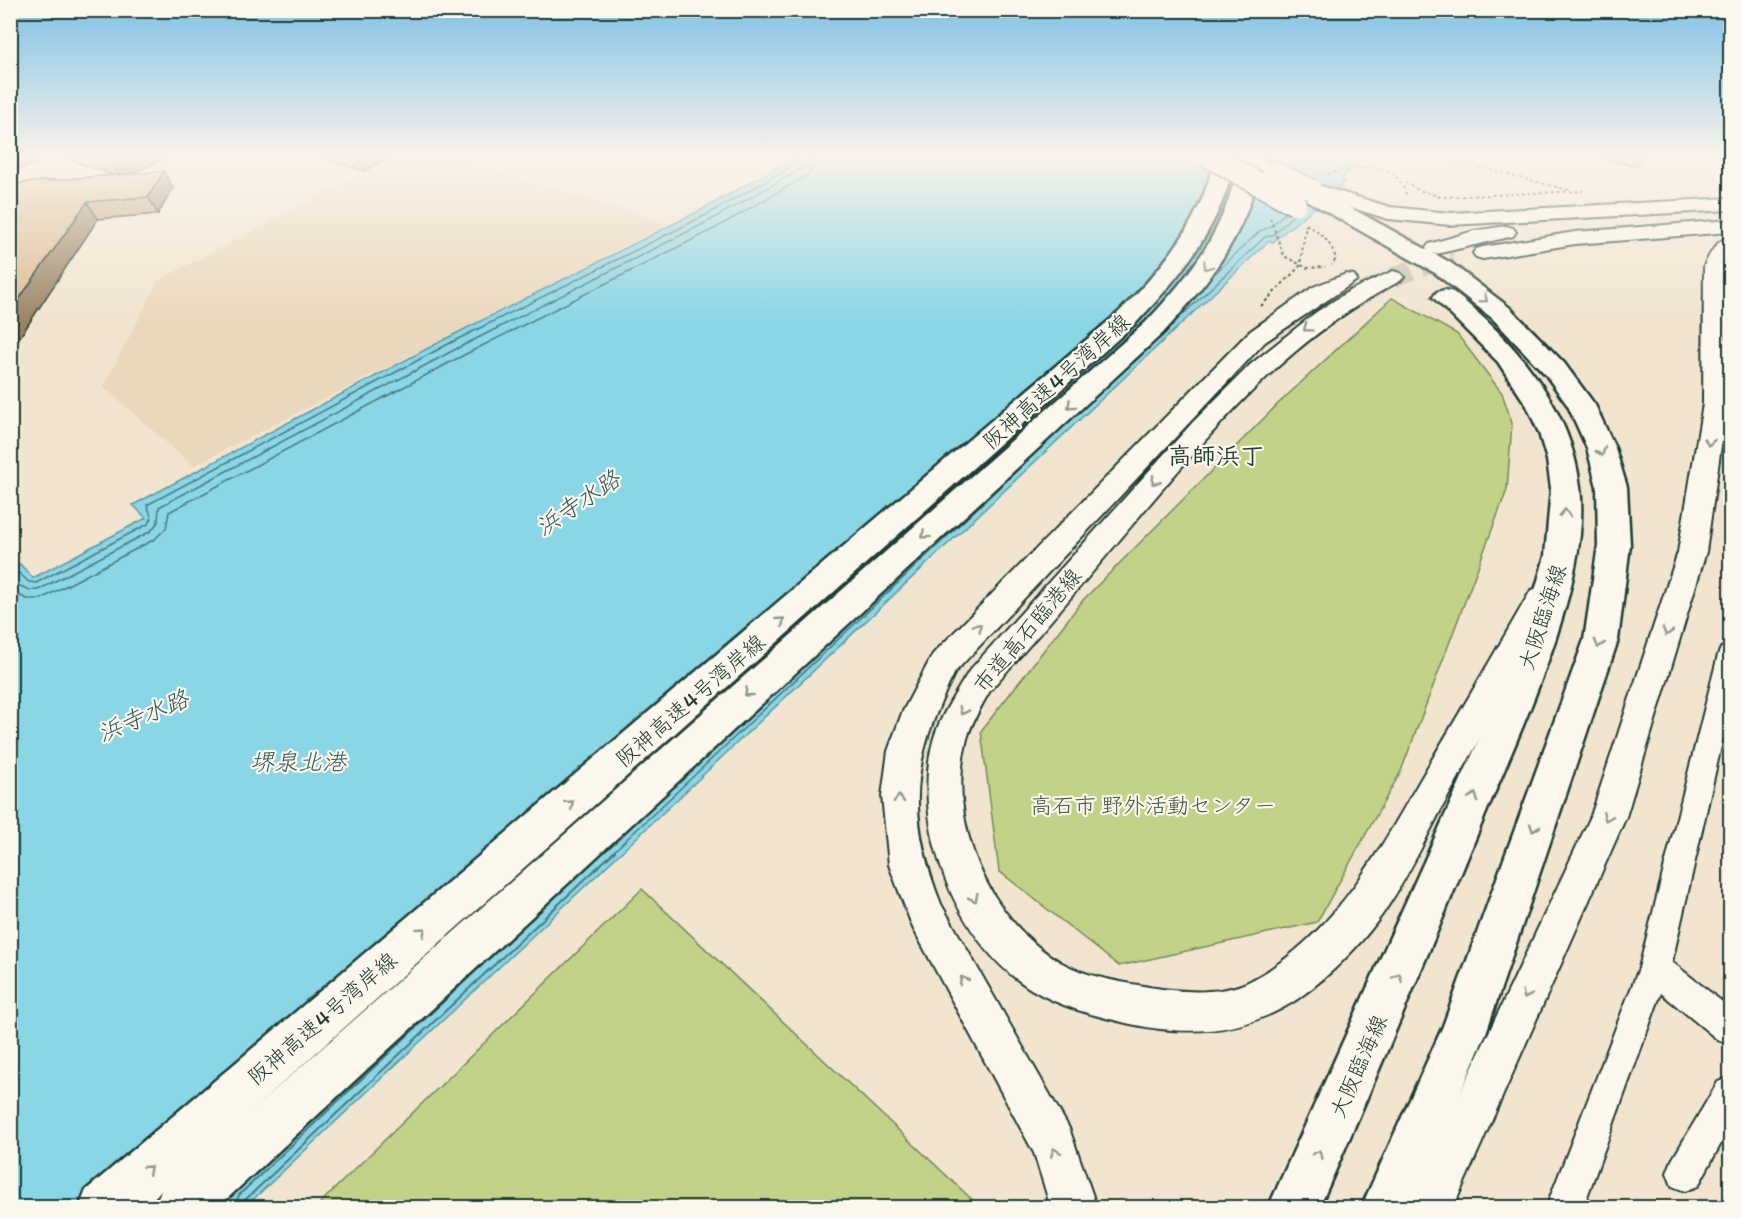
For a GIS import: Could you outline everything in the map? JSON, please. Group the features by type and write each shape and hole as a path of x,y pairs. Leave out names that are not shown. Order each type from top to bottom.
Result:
{"main road":[{"name":"阪神高速4号湾岸線","path":"104,1208 1127,318 1159,286 1187,249 1209,212"},
{"name":"阪神高速4号湾岸線","path":"179,1208 1154,328 1191,289 1221,244 1236,212"},
{"name":"大阪臨海線","path":"1293,1208 1371,1040 1509,713 1562,563 1566,486 1547,421 1522,378 1488,333 1457,306 1404,267 1317,212"},
{"name":"大阪臨海線","path":"1322,212 1443,268 1501,313 1555,369 1581,405 1601,448 1612,488 1614,544 1601,640 1463,1033 1386,1208"}],"street":[{"path":"1377,212 1450,219 1584,212"},
{"path":"1436,248 1474,237 1524,230 1731,212"},
{"path":"1454,259 1528,243 1635,230 1731,226"},
{"path":"1429,1208 1608,817 1682,585 1692,552 1715,404 1714,266 1722,251 1731,243"},
{"name":"市道高石臨港線","path":"1074,1208 1053,1144 926,915 907,866 900,831 898,796 904,751 918,713 944,663 1257,337 1321,292 1385,272 1279,351 1200,429 980,680 950,742 946,787 961,872 981,913 1006,942 1039,972 1084,993 1145,1008 1205,1010 1247,1003 1292,980 1338,936 1372,897 1562,563"},
{"path":"1564,1208 1655,968 1726,690 1731,655"},
{"path":"1655,968 1731,1028"},
{"path":"1685,1173 1731,1094"}],"path":[{"path":"1304,212 1298,266 1333,265 1335,253 1326,238"}],"shaded area":[{"path":"289,212 629,212 669,224 193,466 103,387 159,280"}],"green space":[{"name":"高石市 野外活動センター","path":"1392,298 1457,334 1502,393 1512,423 1507,490 1401,771 1317,922 1119,966 999,871 981,731 1083,600 1279,403"},
{"path":"642,889 980,1207 316,1207"}],"water":[{"name":"堺泉北港","path":"697,212 1310,212 1273,242 1269,241 245,1207 11,1208 11,569 20,564 33,578 146,518 133,505 451,336"}],"building":[{"path":"10,212 80,212 10,312"}],"tunnel":[{"path":"1393,277 1422,266 1454,259"}],"district":[{"name":"高師浜丁","path":"1216,456"}],"water label":[{"name":"浜寺水路","path":"578,503"},
{"name":"浜寺水路","path":"143,716"}]}
